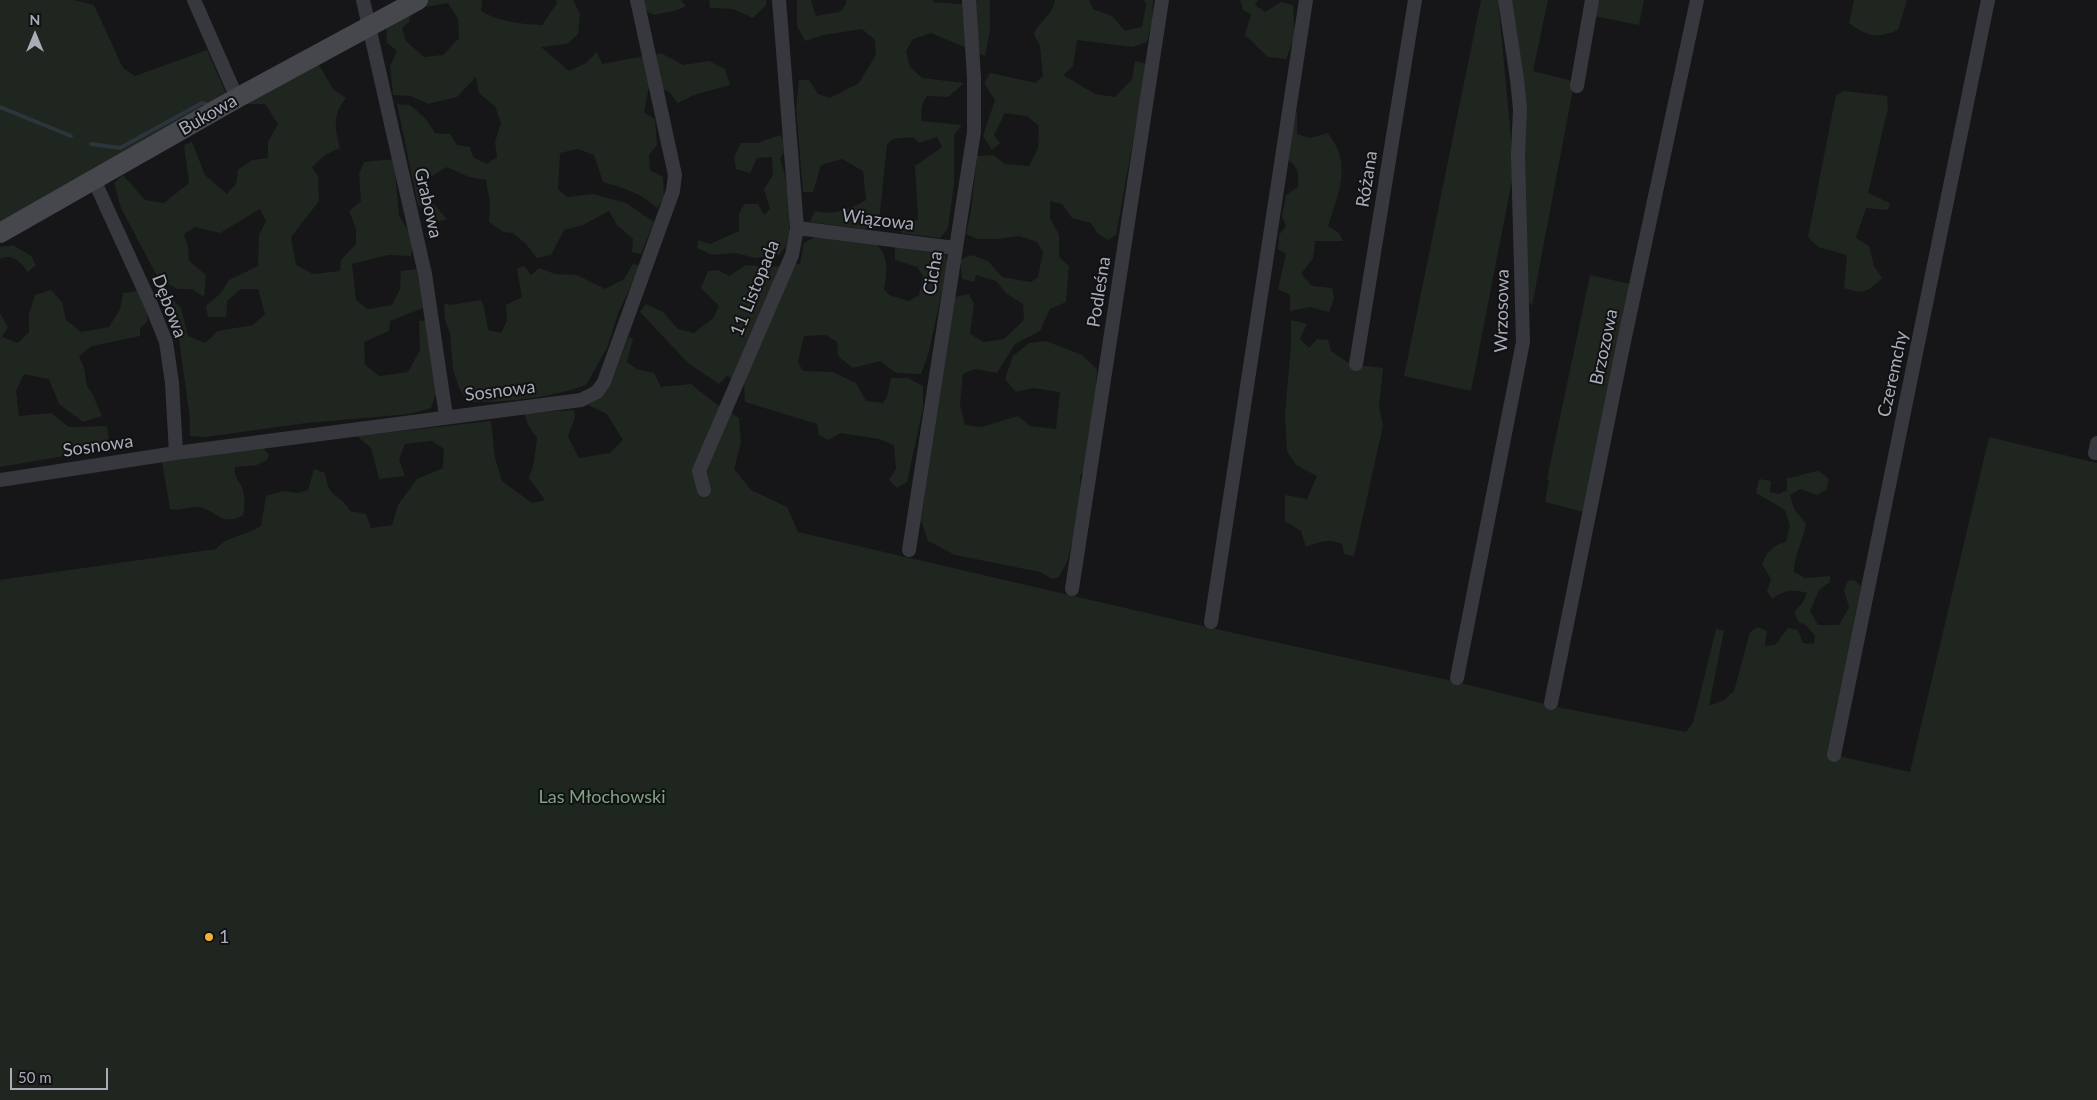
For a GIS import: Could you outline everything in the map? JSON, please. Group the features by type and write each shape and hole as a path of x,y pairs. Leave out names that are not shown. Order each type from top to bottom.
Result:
{"street":[{"path":"194,0 237,98"},
{"name":"Grabowa","path":"363,0 425,274 446,416"},
{"name":"Bukowa","path":"0,233 237,98 418,0"},
{"name":"Sosnowa","path":"0,480 176,453 446,416 582,400 597,392 604,382 673,191 675,175 637,0"},
{"name":"11 Listopada","path":"704,490 699,471 792,255 797,228 779,0"},
{"name":"Cicha","path":"909,550 974,132 974,77 969,0"},
{"name":"Podleśna","path":"1072,589 1162,0"},
{"path":"1211,622 1306,0"},
{"name":"Różana","path":"1356,364 1415,0"},
{"name":"Wrzosowa","path":"1457,678 1523,342 1518,154 1520,109 1504,0"},
{"path":"1577,86 1592,0"},
{"name":"Brzozowa","path":"1551,703 1621,356 1697,0"},
{"name":"Czeremchy","path":"1834,755 1988,0"},
{"name":"Dębowa","path":"94,180 166,342 172,383 176,453"},
{"name":"Wiązowa","path":"797,228 955,248"}],"green space":[{"path":"0,0 74,0 94,5 123,68 135,76 207,50 228,98 0,223"},
{"path":"428,0 482,0 481,11 495,18 510,22 542,25 557,3 556,0 573,0 580,14 578,34 567,44 541,47 569,71 586,63 597,52 602,64 661,53 683,65 709,61 725,69 730,85 694,95 678,103 668,91 649,87 644,112 655,119 657,145 649,155 650,170 663,177 664,198 657,208 638,195 603,182 594,155 578,149 560,153 558,189 567,197 593,194 626,203 654,222 641,254 632,252 633,239 617,225 609,211 583,225 564,230 551,255 537,258 526,244 513,233 503,232 489,222 490,203 486,180 469,177 447,167 430,177 423,192 447,219 432,223 433,213 418,205 397,104 410,105 426,119 435,133 450,134 457,145 470,147 473,157 487,164 497,157 495,142 501,123 495,106 479,93 476,77 457,97 428,104 411,96 393,95 390,66 397,51 387,43 386,26 411,13 409,22 402,28 406,41 424,57 443,55 459,38 458,19 448,3 420,8"},
{"path":"643,0 681,0 686,6 675,11 654,15 646,11"},
{"path":"709,0 766,0 766,5 753,18 733,9 710,8"},
{"path":"797,0 811,0 816,16 840,12 846,4 846,0 933,0 933,2 959,4 977,0 990,0 990,31 985,56 931,33 913,39 906,51 910,67 922,78 964,83 948,97 927,96 922,108 922,121 962,125 954,135 954,184 948,228 940,238 902,233 896,227 900,221 918,220 915,166 942,147 937,137 919,143 913,137 893,139 887,144 879,222 865,229 810,222 815,211 842,211 866,200 863,171 842,159 821,165 813,192 803,192 796,108 799,80 809,80 818,94 830,98 859,83 876,55 875,40 862,29 824,35 805,41 797,26"},
{"path":"1055,0 1089,0 1093,9 1112,16 1125,31 1142,27 1146,5 1144,0 1153,0 1152,22 1147,42 1132,47 1077,40 1073,66 1063,75 1095,94 1115,97 1132,79 1135,61 1147,64 1116,235 1108,240 1098,234 1091,223 1072,218 1062,204 1050,201 1050,218 1059,235 1059,257 1069,266 1066,302 1050,309 1040,331 1015,344 997,373 975,369 963,374 960,404 965,425 981,427 1018,416 1030,426 1056,429 1060,392 1033,388 1016,392 1005,379 1013,356 1029,343 1046,341 1082,355 1097,369 1094,427 1086,468 1080,476 1082,503 1067,562 1059,577 1052,579 1040,572 955,555 928,541 921,520 955,297 969,294 974,304 970,334 984,342 1004,339 1024,320 1023,304 1007,294 996,281 976,275 974,282 962,279 960,260 971,255 988,261 1002,277 1031,282 1038,277 1043,252 1037,242 1019,236 977,239 966,234 971,211 977,156 993,155 1005,164 1029,166 1038,148 1039,126 1027,116 1005,113 994,135 1000,143 992,150 983,136 995,100 984,83 990,73 1036,83 1043,76 1040,46 1034,34 1052,10"},
{"path":"1240,0 1258,0 1255,5 1265,12 1281,2 1293,5 1295,36 1286,59 1268,57 1245,35 1251,14 1243,10"},
{"path":"1481,0 1498,0 1514,170 1471,391 1404,376"},
{"path":"1511,0 1548,0 1533,71 1569,80 1574,84 1532,306 1528,300"},
{"path":"1597,0 1644,0 1639,25 1594,16"},
{"path":"1854,0 1907,0 1898,30 1883,35 1872,35 1849,23"},
{"path":"319,65 333,89 346,98 338,110 336,122 340,148 325,155 312,167 318,176 319,201 291,237 296,265 313,274 340,271 341,260 356,244 356,229 349,211 361,201 359,174 364,162 394,159 399,216 414,239 411,256 388,255 352,264 356,300 368,309 392,305 400,289 401,271 417,269 423,308 390,321 389,331 364,342 365,365 379,376 408,372 420,350 419,321 427,320 438,388 431,408 409,414 307,423 205,437 190,436 190,419 179,340 164,298 171,298 181,308 188,336 205,343 218,331 253,325 265,314 258,289 241,289 227,301 226,317 208,317 206,306 221,293 229,280 258,266 259,235 266,221 260,209 220,233 195,227 184,234 188,246 189,261 206,275 204,297 192,289 177,289 158,278 121,208 114,183 123,175 145,200 164,203 189,183 184,145 192,142 205,175 227,194 236,184 238,170 252,160 268,158 268,142 278,124 265,104 247,104 256,97"},
{"path":"1844,91 1887,96 1888,108 1868,193 1890,203 1888,210 1866,208 1856,238 1869,246 1874,266 1882,278 1869,289 1861,292 1844,288 1847,255 1818,247 1808,237 1836,95"},
{"path":"1296,112 1297,134 1310,138 1328,133 1337,148 1341,162 1341,181 1328,226 1339,233 1343,241 1315,241 1313,258 1301,274 1312,286 1332,288 1334,299 1329,312 1310,307 1290,311 1290,295 1278,289 1286,254 1278,249 1279,235 1286,226 1282,217 1286,195 1298,187 1298,172 1288,160"},
{"path":"780,135 786,142 780,159 788,190 790,214 790,226 784,249 779,255 756,258 735,253 712,255 697,248 698,240 710,244 739,231 739,213 745,204 758,204 764,215 770,209 764,189 773,175 772,157 757,158 750,173 736,169 734,157 741,143 757,143"},
{"path":"815,237 877,245 884,254 885,260 886,278 884,289 889,295 909,301 919,295 923,276 917,267 895,260 895,247 945,255 948,264 928,355 921,374 896,373 880,361 853,368 838,356 837,342 826,335 804,336 798,362 803,371 833,372 856,383 866,401 883,403 887,397 891,378 908,378 923,386 923,408 907,482 897,488 889,480 896,469 894,445 879,439 841,433 828,440 819,435 817,424 745,402 744,384 727,376 719,384 688,363 640,312 646,304 663,312 678,329 694,333 713,318 719,306 701,288 708,271 718,270 729,276 746,265 769,267 800,264 804,243"},
{"path":"13,245 31,256 36,265 28,272 19,262 12,258 5,257 0,259 0,247"},
{"path":"633,264 641,266 619,311 607,348 586,385 572,390 528,399 468,402 459,388 453,369 450,334 445,319 444,303 450,305 481,300 488,330 501,333 507,321 506,305 522,297 517,269 524,266 531,275 539,268 555,274 577,275 605,289 624,279"},
{"path":"1590,275 1630,284 1584,512 1545,502 1549,480 1547,479"},
{"path":"51,290 62,302 66,320 81,332 109,327 120,309 123,293 138,291 148,313 147,322 140,328 140,336 92,346 79,356 84,368 87,386 102,416 83,422 59,404 49,379 24,374 16,391 19,416 51,413 69,427 107,426 110,448 0,467 0,313 8,327 2,337 18,343 29,332 29,314 35,295"},
{"path":"1291,320 1307,324 1300,339 1309,348 1317,339 1328,340 1331,351 1350,364 1383,368 1379,407 1383,426 1354,556 1344,554 1342,544 1333,541 1320,542 1306,547 1301,531 1285,521 1285,495 1307,499 1317,476 1296,465 1287,451 1285,415 1291,344"},
{"name":"Las Młochowski","path":"629,336 633,339 627,362 637,369 654,373 661,387 691,384 712,401 739,418 741,443 734,469 751,490 787,507 798,532 1220,630 1457,682 1557,707 1686,732 1693,723 1716,629 1724,631 1709,706 1724,700 1734,691 1750,632 1758,627 1767,631 1765,646 1775,645 1788,628 1798,630 1803,643 1814,644 1815,636 1806,625 1798,622 1794,612 1803,602 1807,593 1789,591 1772,599 1767,591 1771,579 1762,564 1771,550 1777,545 1786,542 1790,525 1785,510 1756,493 1759,479 1771,481 1770,492 1779,494 1787,490 1787,478 1819,471 1829,479 1826,490 1817,495 1800,489 1790,495 1794,509 1806,524 1795,559 1794,572 1805,578 1830,576 1830,582 1819,590 1810,611 1818,625 1839,625 1849,607 1844,590 1848,581 1854,580 1861,586 1828,750 1834,755 1910,772 1989,437 2097,463 2097,1100 0,1100 0,580 216,549 225,541 261,526 266,496 283,491 298,493 308,490 314,469 325,473 329,488 350,511 366,514 371,528 392,525 398,505 417,479 443,468 444,449 432,441 405,444 399,459 405,476 379,479 371,448 357,436 491,421 495,458 502,481 532,503 545,500 529,478 534,462 537,438 528,425 524,413 574,410 575,417 568,437 579,458 610,453 623,440 607,414 588,405 610,385"},
{"path":"262,448 269,454 267,460 257,465 235,467 235,475 244,493 243,515 229,520 201,508 170,509 162,462"}],"waterway":[{"path":"91,144 120,148 202,103 209,105"},
{"path":"0,107 71,136"}],"place":[{"name":"1","path":"209,937"}]}
